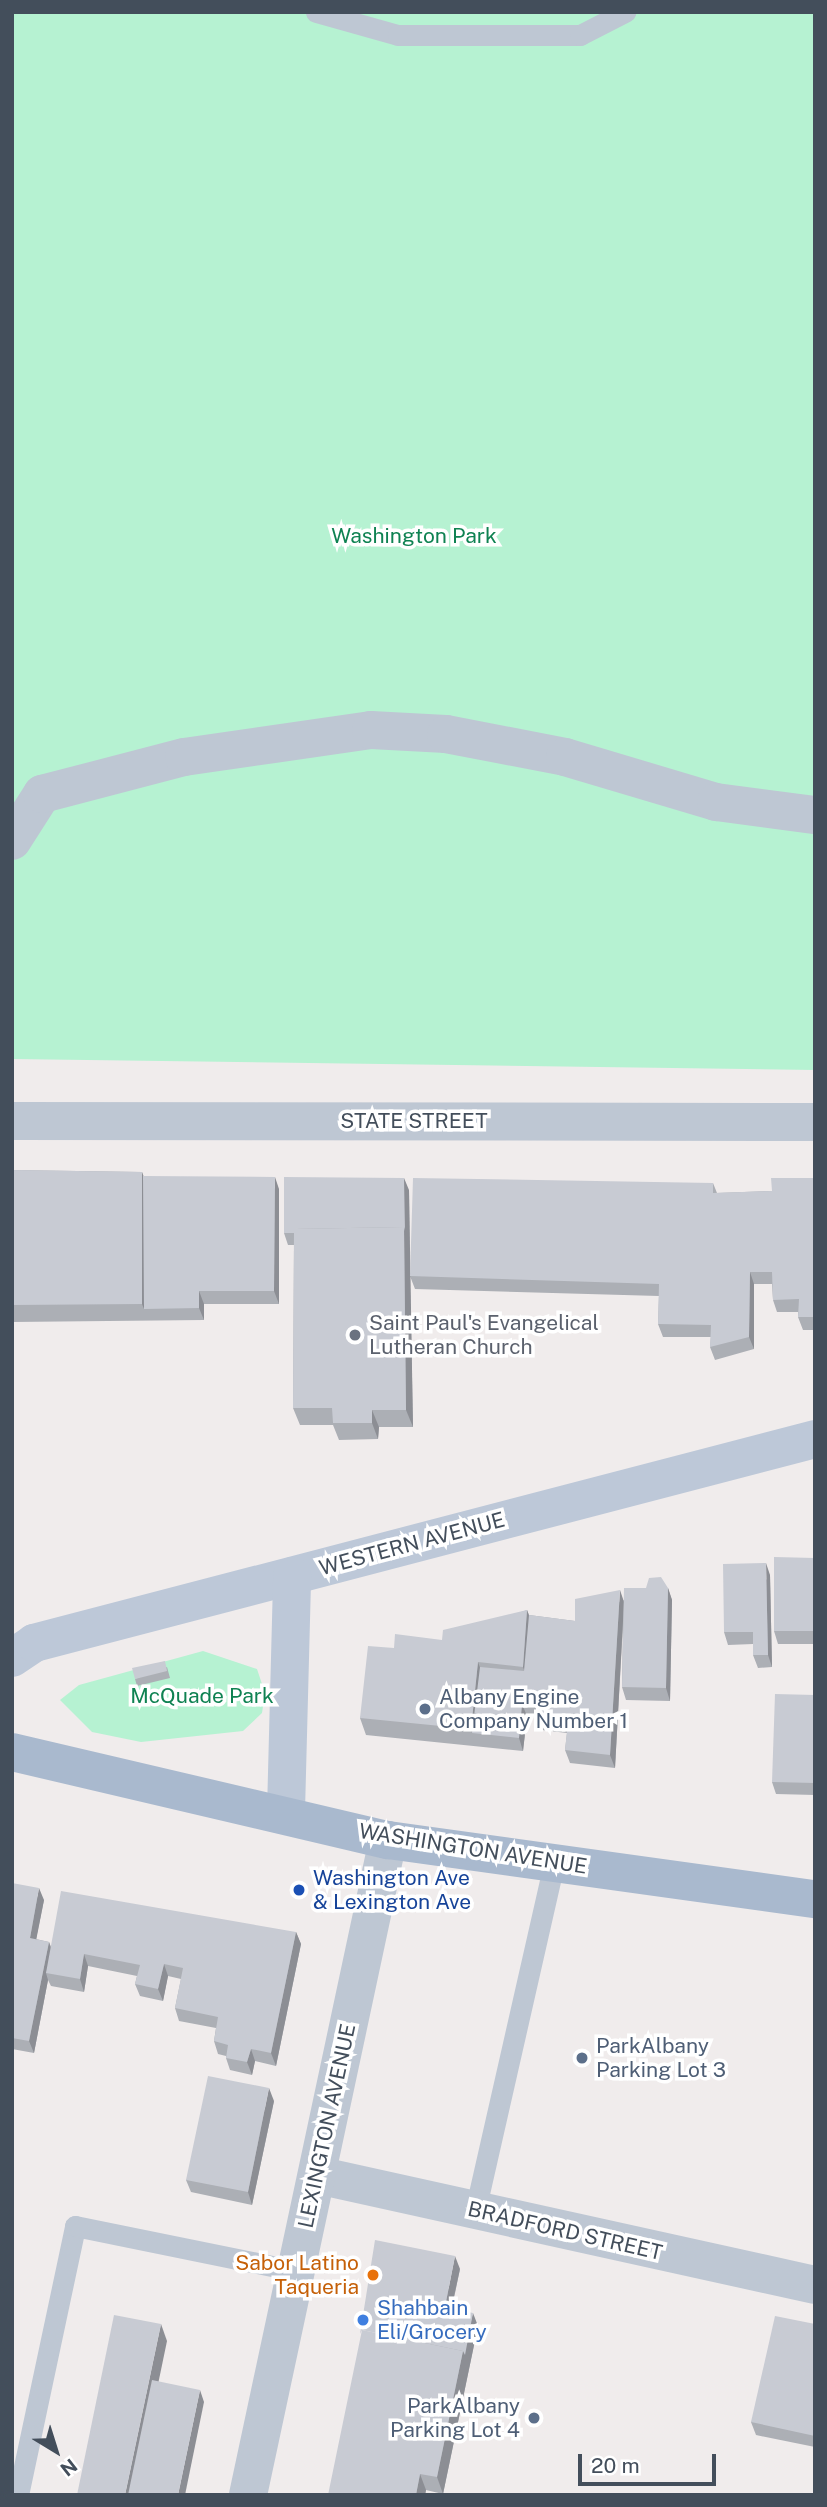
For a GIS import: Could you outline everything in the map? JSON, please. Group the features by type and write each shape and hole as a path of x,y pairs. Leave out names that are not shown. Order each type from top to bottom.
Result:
{"main road":[{"name":"WASHINGTON AVENUE","path":"12,1752 286,1811 388,1840 815,1899"}],"street":[{"path":"12,841 27,795 184,757 371,730 446,734 565,757 716,802 815,815"},
{"name":"STATE STREET","path":"12,1121 815,1122"},
{"name":"WESTERN AVENUE","path":"12,1658 34,1643 815,1439"},
{"path":"286,1811 292,1576"},
{"name":"LEXINGTON AVENUE","path":"248,2495 388,1840"},
{"name":"BRADFORD STREET","path":"317,2175 815,2285"}],"lane":[{"path":"316,12 398,35 580,35 625,12"},
{"path":"475,2211 554,1863"},
{"path":"18,2495 75,2226 296,2271"}],"green space":[{"name":"Washington Park","path":"12,12 815,12 815,1070 12,1059"},
{"name":"McQuade Park","path":"203,1651 257,1669 265,1693 262,1713 243,1731 141,1742 92,1732 60,1700 79,1685"}],"building":[{"path":"12,1170 142,1172 142,1304 12,1305"},
{"path":"143,1176 275,1177 274,1291 199,1291 199,1308 144,1309"},
{"path":"284,1177 404,1178 405,1231 404,1227 294,1229 294,1233 284,1233"},
{"path":"413,1178 713,1183 713,1193 772,1191 771,1178 815,1178 815,1317 798,1317 799,1299 773,1300 772,1272 750,1272 749,1337 710,1347 711,1325 658,1324 659,1284 410,1276"},
{"name":"Saint Paul's Evangelical Lutheran Church","path":"404,1227 406,1410 372,1410 372,1423 333,1423 332,1408 293,1408 294,1229"},
{"path":"774,1557 815,1558 815,1631 774,1631"},
{"path":"766,1563 768,1655 753,1655 753,1632 724,1632 723,1564"},
{"path":"661,1577 668,1588 666,1688 622,1687 624,1588 646,1588 649,1578"},
{"path":"620,1590 610,1755 565,1750 568,1722 537,1717 539,1705 522,1704 519,1738 472,1733 480,1667 524,1671 529,1615 575,1621 575,1599"},
{"name":"Albany Engine Company Number 1","path":"527,1610 523,1667 478,1662 471,1729 360,1718 368,1646 394,1648 395,1634 442,1640 443,1630"},
{"path":"165,1661 167,1671 135,1679 132,1668"},
{"path":"775,1694 815,1695 815,1783 772,1782"},
{"path":"12,1883 39,1888 30,1938 49,1942 29,2041 12,2038"},
{"path":"61,1891 296,1932 271,2053 251,2049 247,2062 226,2058 228,2045 214,2041 218,2017 175,2008 183,1968 164,1964 158,1989 135,1984 140,1965 84,1954 80,1979 46,1973"},
{"path":"208,2076 269,2088 248,2192 186,2180"},
{"path":"375,2240 455,2256 445,2307 473,2313 465,2355 463,2351 362,2330 360,2334"},
{"path":"114,2315 161,2324 125,2495 77,2495"},
{"path":"775,2316 815,2324 815,2436 751,2422"},
{"path":"362,2330 463,2351 437,2477 420,2474 416,2495 328,2495"},
{"path":"152,2380 200,2390 178,2495 128,2495"}],"place":[{"name":"Saint Paul's Evangelical Lutheran Church","path":"355,1335"},
{"name":"Albany Engine Company Number 1","path":"425,1709"},
{"name":"Washington Ave & Lexington Ave","path":"299,1890"},
{"name":"ParkAlbany Parking Lot 3","path":"582,2058"},
{"name":"Sabor Latino Taqueria","path":"373,2275"},
{"name":"Shahbain Eli/Grocery","path":"363,2320"},
{"name":"ParkAlbany Parking Lot 4","path":"534,2418"}]}
